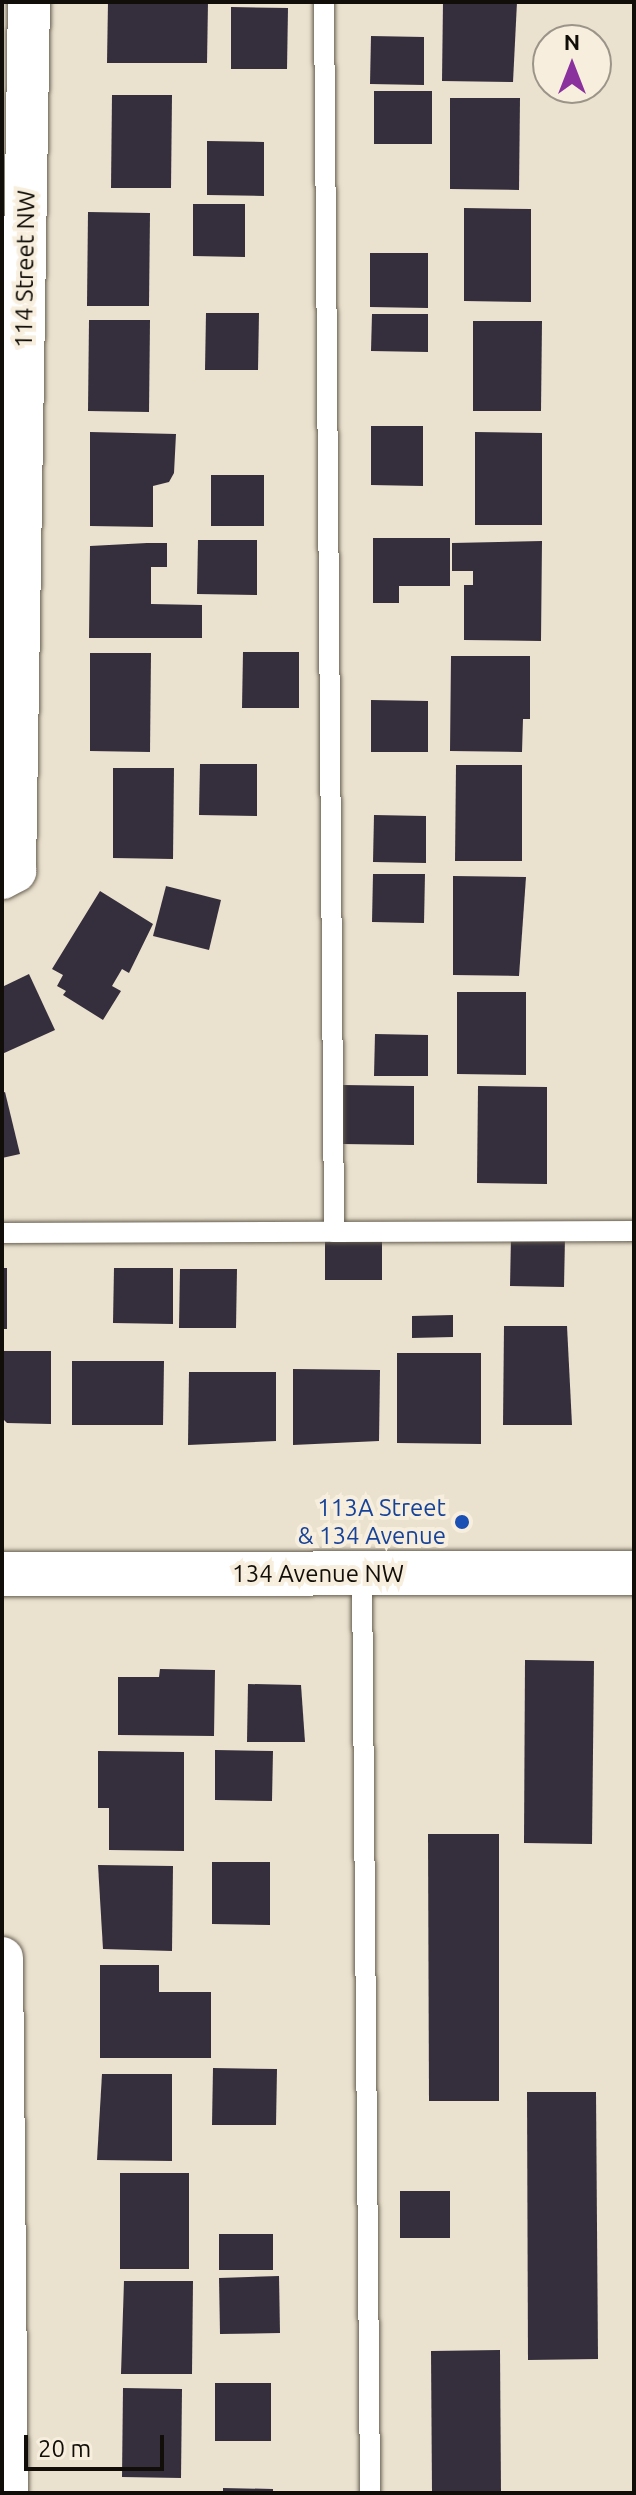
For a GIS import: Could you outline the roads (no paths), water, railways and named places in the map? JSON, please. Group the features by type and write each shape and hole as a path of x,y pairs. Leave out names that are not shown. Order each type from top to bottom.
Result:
{"street":[{"name":"114 Street NW","path":"8,875 11,535 29,2"},
{"name":"134 Avenue NW","path":"2,1574 634,1573"},
{"path":"2,1958 7,2493"}],"lane":[{"path":"324,2 334,1232"},
{"path":"2,1233 634,1231"},
{"path":"362,1573 370,2493"}],"place":[{"name":"113A Street & 134 Avenue","path":"462,1522"}]}
